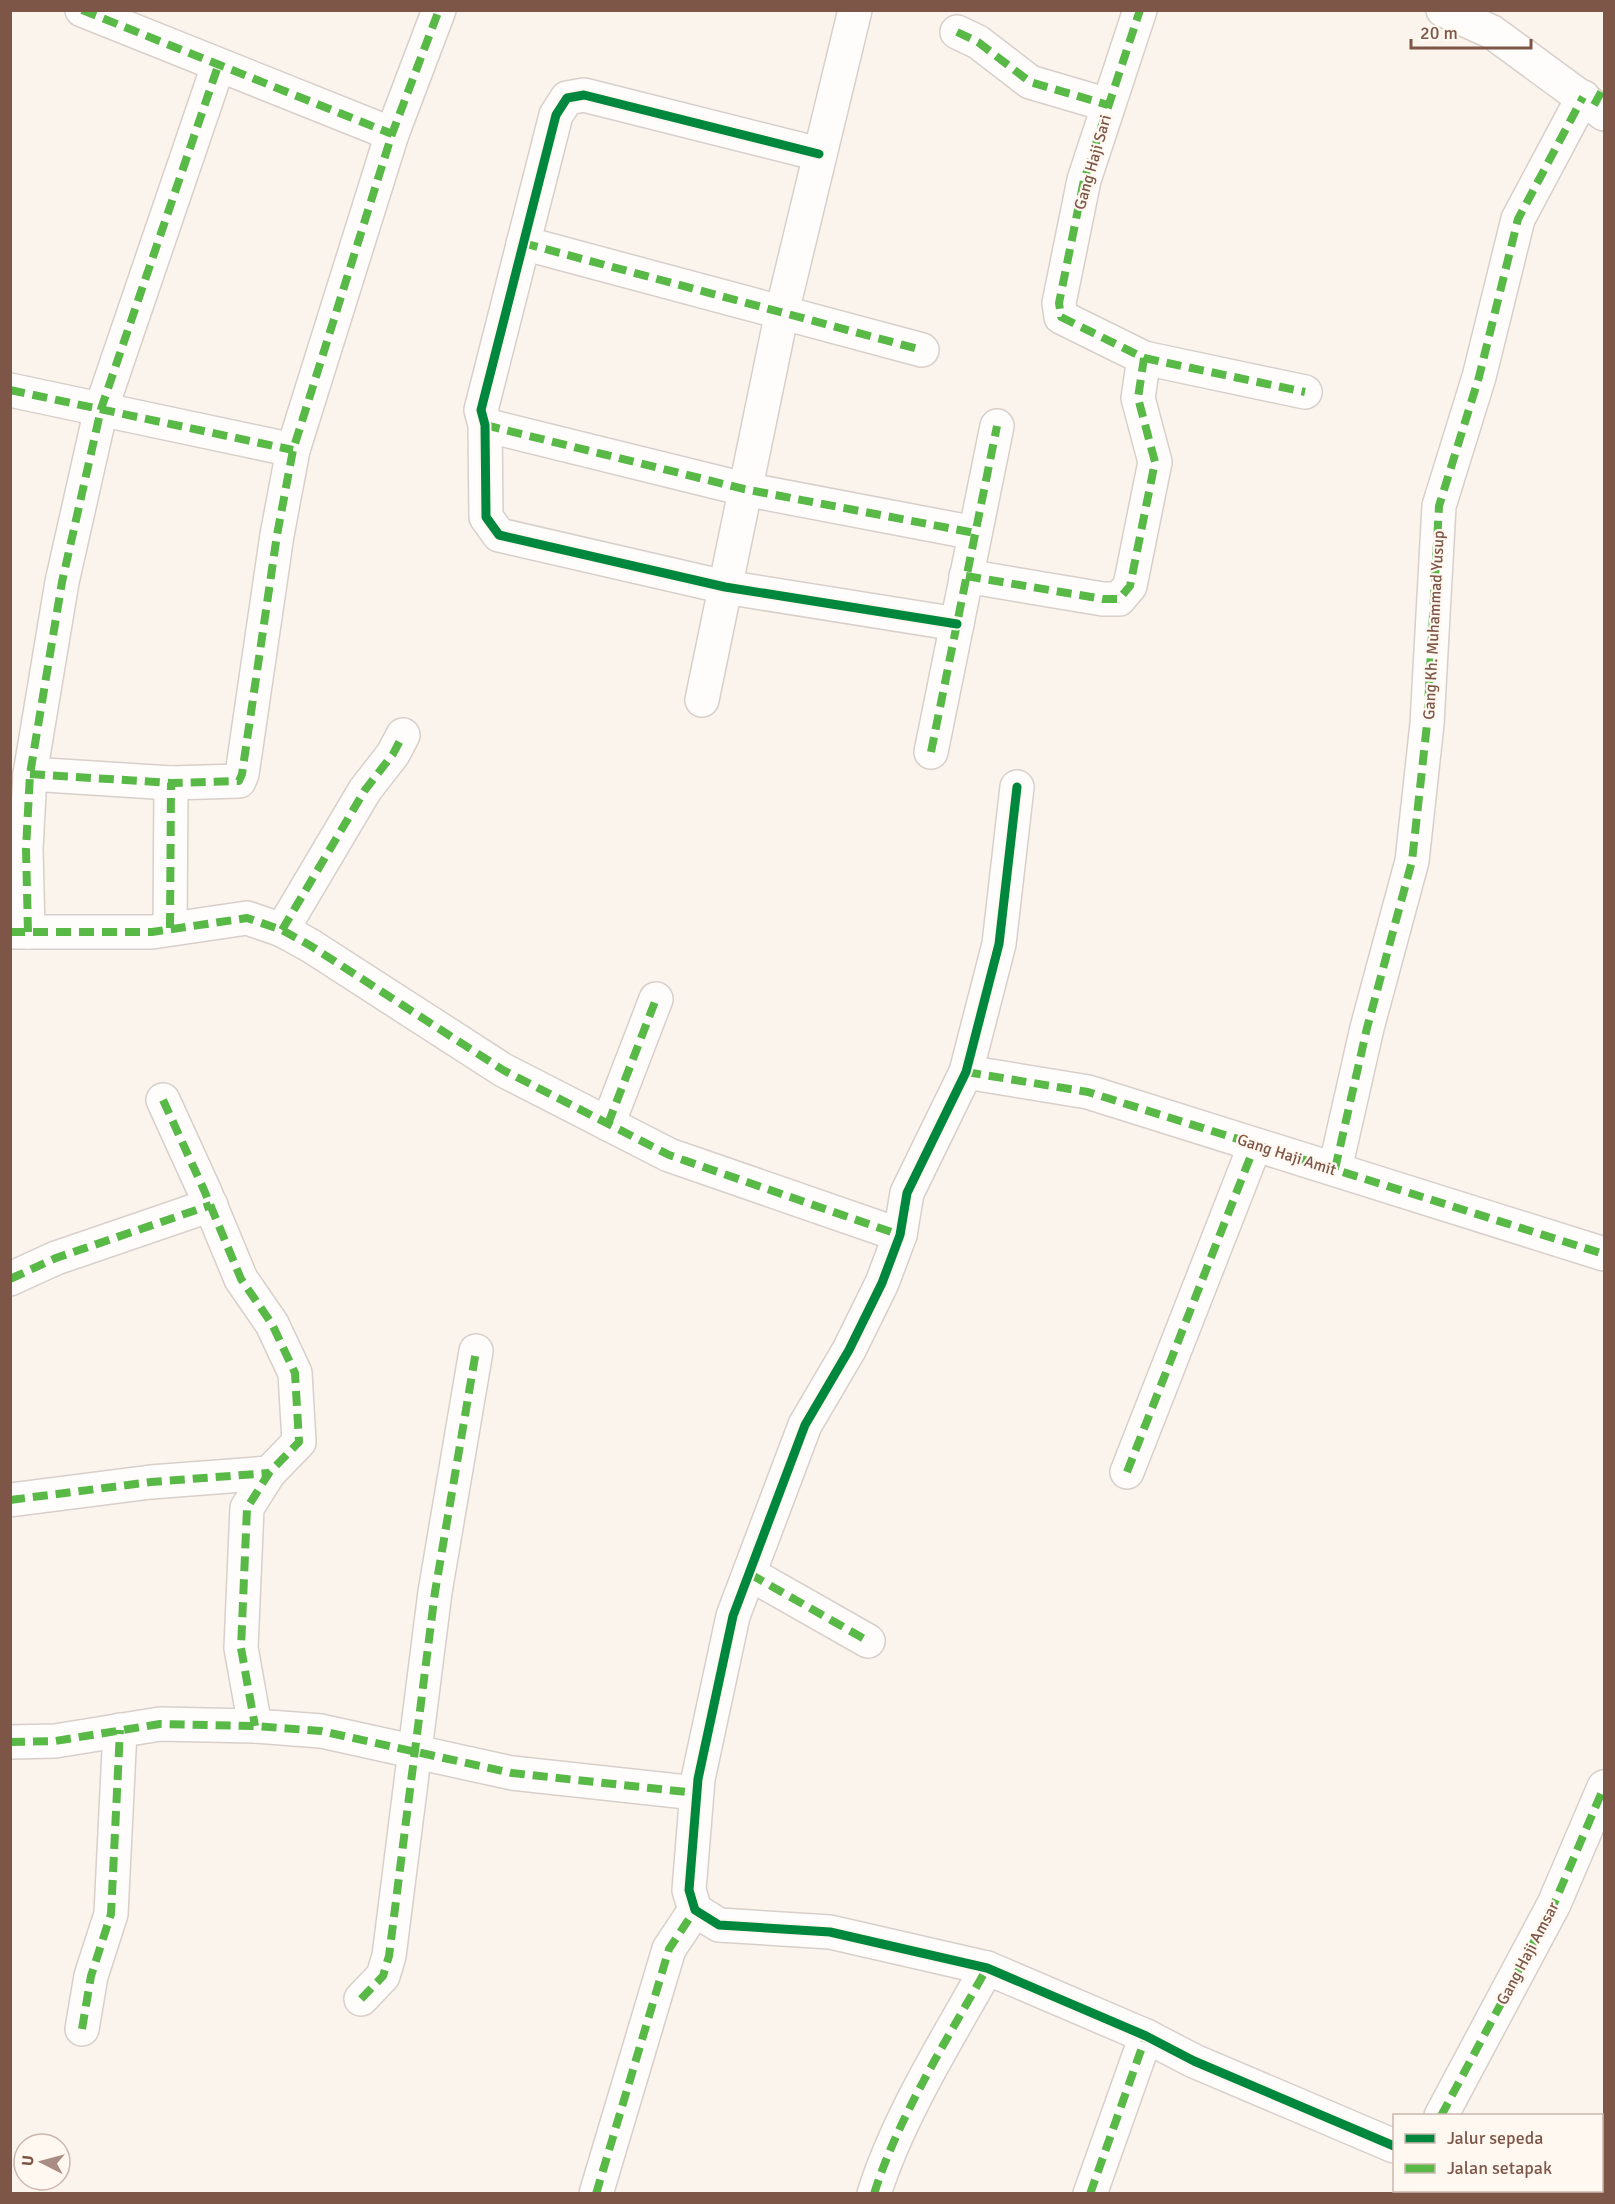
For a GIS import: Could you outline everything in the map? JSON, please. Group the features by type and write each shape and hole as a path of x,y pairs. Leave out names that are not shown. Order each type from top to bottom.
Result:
{"street":[{"path":"82,10 392,134"},
{"path":"30,774 171,783 239,781 242,774 277,535 293,450 392,134 439,10"},
{"path":"702,700 782,312 855,10"},
{"name":"Gang Haji Sari","path":"1140,10 1084,180 1059,303 1061,317 1144,358"},
{"path":"1443,10 1492,32 1596,101"},
{"path":"957,32 978,42 1030,82 1108,105"},
{"path":"218,66 101,409 62,582 30,774 19,932 152,932 247,918 282,930 311,946 502,1070 669,1155 900,1235"},
{"path":"819,154 584,95 567,98 556,115 482,411 486,517 499,535 725,587 957,624"},
{"name":"Gang Kh. Muhammad Yusup","path":"1335,1169 1366,1028 1412,861 1427,724 1439,506 1479,377 1518,219 1596,101"},
{"path":"523,243 922,350"},
{"path":"966,576 1103,599 1119,599 1125,593 1130,586 1155,462 1138,398 1144,358 1305,392"},
{"path":"10,390 293,450"},
{"path":"484,425 744,489 975,534"},
{"path":"931,752 997,426"},
{"path":"282,930 365,790 393,754 403,735"},
{"path":"170,928 171,783"},
{"path":"1017,787 999,944 966,1072 908,1193 900,1235 882,1283 849,1350 805,1425 733,1616 696,1793 689,1890 694,1910 719,1925 830,1932 987,1968 1146,2036 1194,2061 1393,2145"},
{"path":"608,1124 656,999"},
{"name":"Gang Haji Amit","path":"966,1072 1088,1092 1605,1254"},
{"path":"163,1100 211,1205 241,1280 272,1324 295,1373 299,1442 269,1473 247,1508 241,1648 255,1726"},
{"path":"1127,1472 1255,1145"},
{"path":"10,1279 56,1258 211,1205"},
{"path":"361,1999 383,1976 390,1956 435,1592 476,1351"},
{"path":"10,1500 151,1482 269,1473"},
{"path":"750,1574 868,1641"},
{"path":"10,1742 55,1741 160,1724 255,1726 321,1731 512,1773 696,1793"},
{"path":"82,2029 91,1976 111,1914 120,1730"},
{"name":"Gang Haji Amsar","path":"1442,2114 1554,1904 1605,1786"},
{"path":"596,2193 669,1949 694,1910"},
{"path":"874,2193 882,2170 935,2060 987,1968"},
{"path":"1089,2193 1146,2036"}],"marked path":[{"path":"82,10 392,134"},
{"path":"30,774 171,783 239,781 242,774 277,535 293,450 392,134 439,10"},
{"path":"966,576 1103,599 1119,599 1130,586 1155,462 1138,398 1144,358 1061,317 1059,303 1084,180 1140,10"},
{"path":"957,32 978,42 1030,82 1108,105"},
{"path":"28,932 26,849 30,774 62,582 101,409 218,66"},
{"path":"1594,105 1604,87"},
{"path":"1335,1169 1367,1028 1412,861 1427,724 1439,506 1479,377 1518,219 1583,97"},
{"path":"523,243 922,350"},
{"path":"1144,358 1305,392"},
{"path":"10,390 293,450"},
{"path":"485,425 744,489 975,533"},
{"path":"931,752 997,426"},
{"path":"282,930 365,790 393,754 403,735"},
{"path":"170,928 171,783"},
{"path":"10,932 152,932 247,918 282,930 311,946 503,1070 669,1155 900,1235"},
{"path":"608,1124 656,999"},
{"path":"966,1072 1088,1092 1604,1254"},
{"path":"163,1100 241,1279 272,1324 295,1373 299,1442 269,1473 247,1508 241,1648 255,1726"},
{"path":"1127,1472 1255,1145"},
{"path":"10,1279 56,1258 211,1205"},
{"path":"361,1999 383,1976 389,1956 435,1592 476,1351"},
{"path":"10,1500 151,1482 269,1473"},
{"path":"750,1574 868,1641"},
{"path":"10,1742 55,1741 160,1724 255,1726 321,1731 512,1773 696,1793"},
{"path":"82,2029 91,1976 111,1914 120,1730"},
{"path":"1442,2114 1554,1904 1604,1787"},
{"path":"596,2194 669,1949 695,1910"},
{"path":"874,2194 884,2165 910,2107 987,1968"},
{"path":"1090,2194 1146,2036"},
{"path":"1506,2192 1511,2194"}],"cycle path":[{"path":"819,154 584,95 567,98 556,115 481,410 485,425 486,517 499,535 725,587 957,624"},
{"path":"1017,787 999,944 966,1072 907,1193 900,1235 882,1283 849,1350 805,1425 733,1616 698,1779 689,1890 695,1910 719,1925 830,1932 987,1968 1146,2036 1194,2061 1393,2146"}]}
